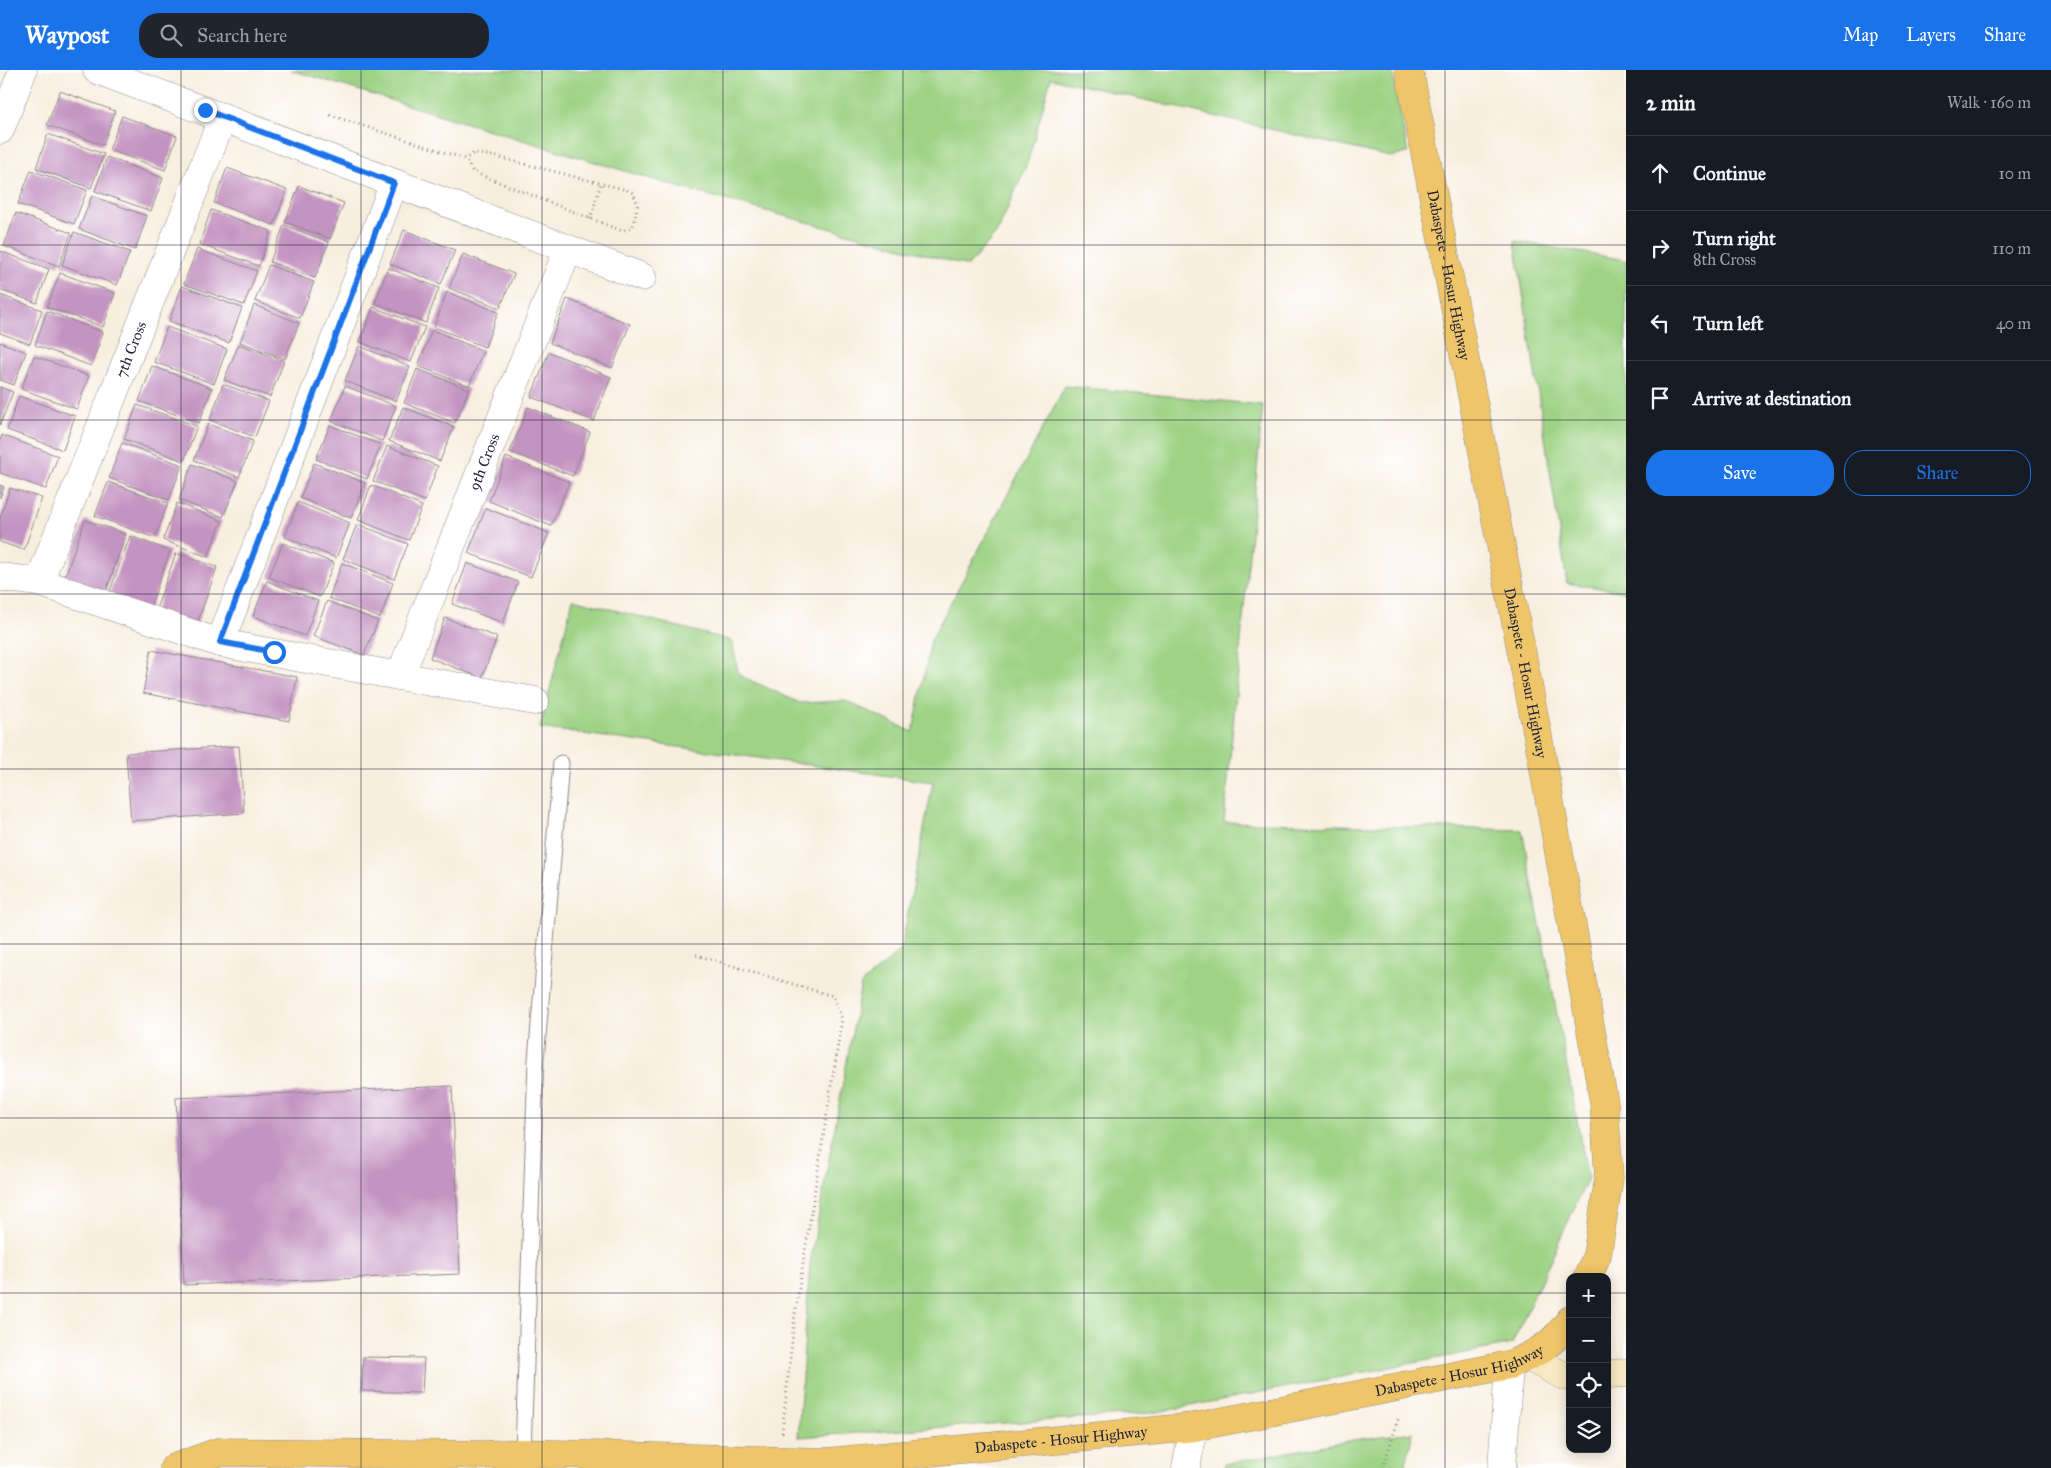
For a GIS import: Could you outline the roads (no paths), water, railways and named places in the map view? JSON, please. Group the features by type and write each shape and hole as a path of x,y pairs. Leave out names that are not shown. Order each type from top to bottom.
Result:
{"highway":[{"name":"Dabaspete - Hosur Highway","path":"1409,70 1540,747 1604,1103 1609,1178 1597,1255 1590,1273"},
{"name":"Dabaspete - Hosur Highway","path":"174,1468 218,1452 483,1462 522,1453 827,1462 1194,1427 1518,1361 1558,1338 1566,1326"}],"street":[{"path":"0,130 23,70"},
{"path":"97,70 642,278"},
{"name":"7th Cross","path":"39,582 223,117"},
{"path":"220,642 394,183"},
{"name":"9th Cross","path":"400,676 568,249"},
{"path":"0,577 39,582 220,642 535,701"},
{"path":"1502,1468 1518,1361 1566,1376"},
{"path":"1611,1374 1626,1373"},
{"path":"1186,1468 1194,1427"}],"lane":[{"path":"522,1453 536,1060 561,764"}]}
